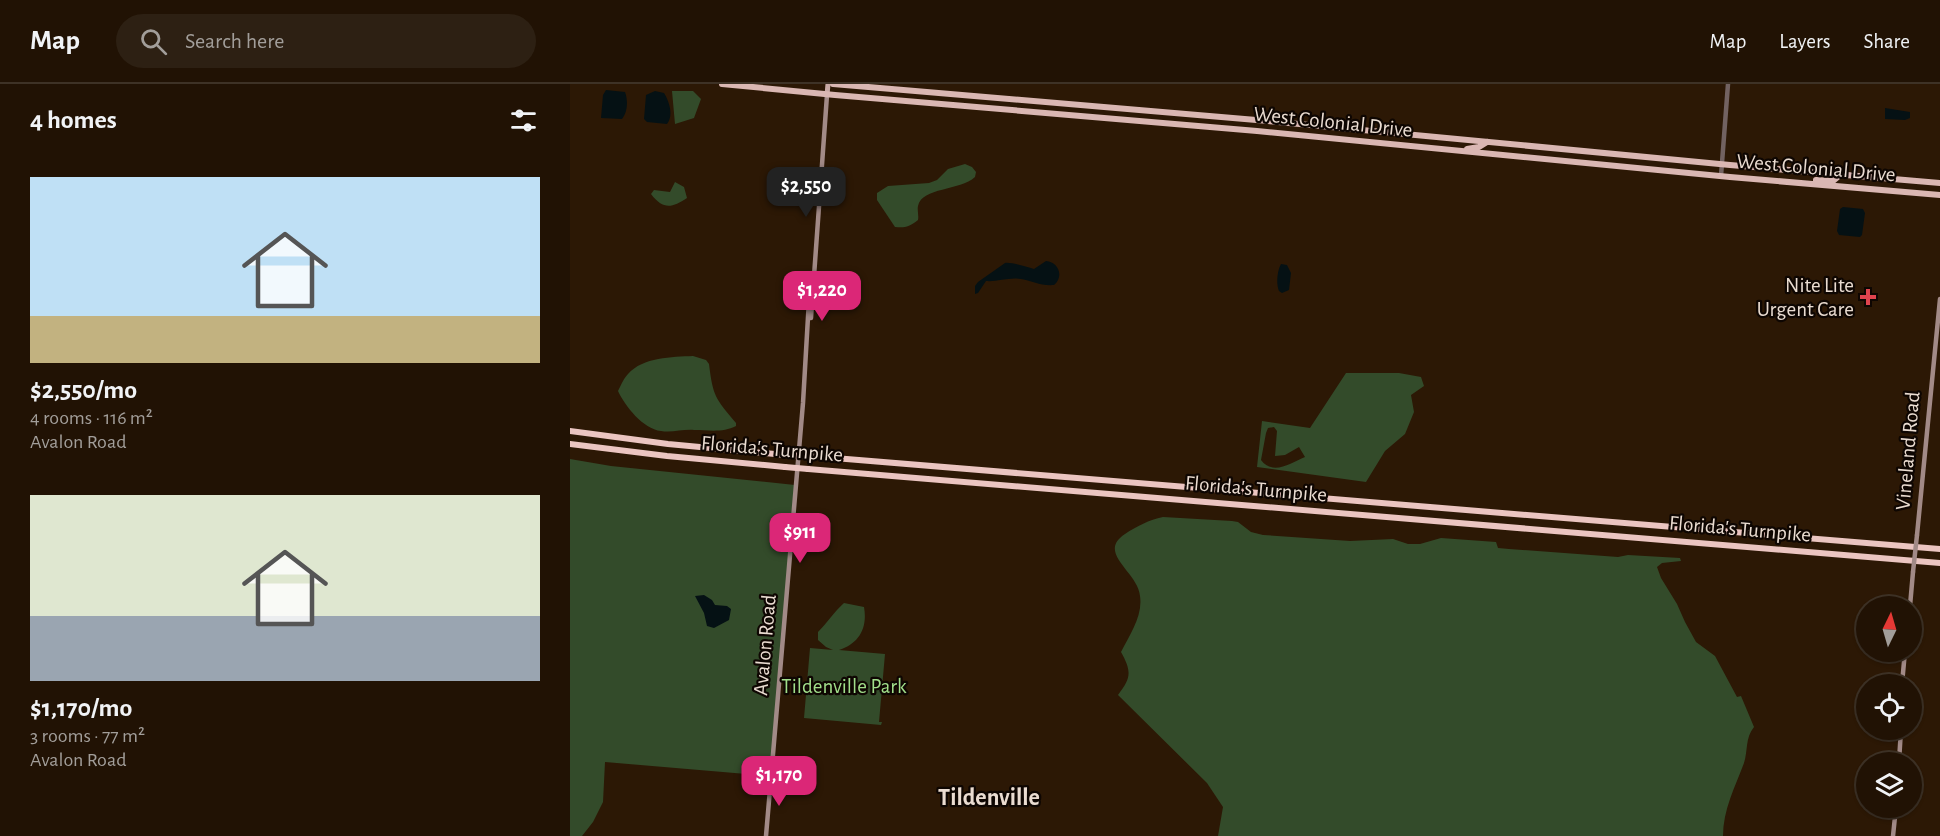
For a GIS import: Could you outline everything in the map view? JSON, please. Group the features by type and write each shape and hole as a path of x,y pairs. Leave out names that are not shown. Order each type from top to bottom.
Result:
{"highway":[{"name":"West Colonial Drive","path":"722,84 1291,134 1940,195"},
{"name":"West Colonial Drive","path":"833,84 1047,101 1722,165 1940,183"},
{"path":"1007,109 1036,108 1047,101"},
{"path":"1043,112 1049,106 1064,103"},
{"path":"1257,131 1268,121"},
{"path":"1291,134 1298,128 1332,127"},
{"path":"1454,150 1479,147 1487,142"},
{"path":"1484,153 1492,146 1514,144"},
{"path":"1612,165 1631,162 1639,157"},
{"path":"1800,182 1833,181 1840,175"},
{"path":"1834,186 1843,180 1877,179"},
{"name":"Florida's Turnpike","path":"570,431 668,444 785,455 1940,549"},
{"name":"Florida's Turnpike","path":"570,444 667,456 808,469 1940,562"}],"main road":[{"name":"Avalon Road","path":"766,836 812,300 828,84"},
{"name":"Vineland Road","path":"1911,596 1940,299"},
{"path":"1893,836 1895,818"}],"street":[{"path":"1720,176 1728,84"}],"green space":[{"path":"672,91 693,91 701,99 694,118 675,124"},
{"path":"965,164 976,172 975,177 960,185 926,195 918,206 918,220 909,226 895,227 877,200 877,193 888,186 929,183 937,180 948,169"},
{"path":"675,182 684,187 687,198 677,204 664,205 651,194 654,190 670,192"},
{"path":"693,356 706,360 709,364 716,396 736,426 721,430 669,432 654,429 641,421 630,410 618,391 628,374 634,368 650,361"},
{"path":"1346,373 1399,373 1421,377 1424,386 1411,395 1414,412 1405,434 1385,451 1366,482 1257,467 1262,421 1310,428","holes":["1274,427 1277,431 1275,456 1285,455 1299,447 1305,457 1282,467 1266,465 1261,460 1266,433 1268,428"]},
{"path":"570,459 611,466 795,485 771,776 605,762 603,802 593,822 582,836 570,836"},
{"path":"1163,517 1238,522 1251,532 1263,535 1350,541 1393,539 1408,544 1420,544 1441,538 1496,542 1498,548 1509,549 1618,557 1628,555 1680,558 1681,561 1662,563 1657,567 1661,578 1696,642 1715,656 1737,697 1741,696 1754,727 1749,736 1744,763 1727,808 1723,836 1218,836 1223,807 1207,783 1118,695 1128,679 1127,665 1121,652 1140,611 1140,596 1138,587 1116,556 1115,548 1117,541 1125,534"},
{"name":"Tildenville Park","path":"844,603 864,607 865,615 860,635 851,644 839,650 885,654 879,722 882,722 881,725 804,718 810,648 833,650 818,640 818,632"}],"shaded area":[{"path":"606,90 625,92 627,106 622,119 601,118 603,95"},
{"path":"655,91 664,93 668,100 670,112 667,124 647,122 644,119 646,95"},
{"path":"1885,108 1910,112 1910,118 1885,119"},
{"path":"1843,207 1863,209 1865,213 1860,237 1839,235 1837,231 1840,209"},
{"path":"1046,261 1054,264 1059,270 1059,278 1054,285 1017,279 986,281 975,294 975,286 978,282 1005,263 1034,269"},
{"path":"1281,264 1287,265 1291,273 1289,290 1282,293 1279,291 1277,281"},
{"path":"704,595 715,605 727,606 731,609 729,620 714,628 707,626 704,613 695,596"}],"place":[{"name":"Nite Lite Urgent Care","path":"1868,297"}],"district":[{"name":"Tildenville","path":"989,798"}]}
